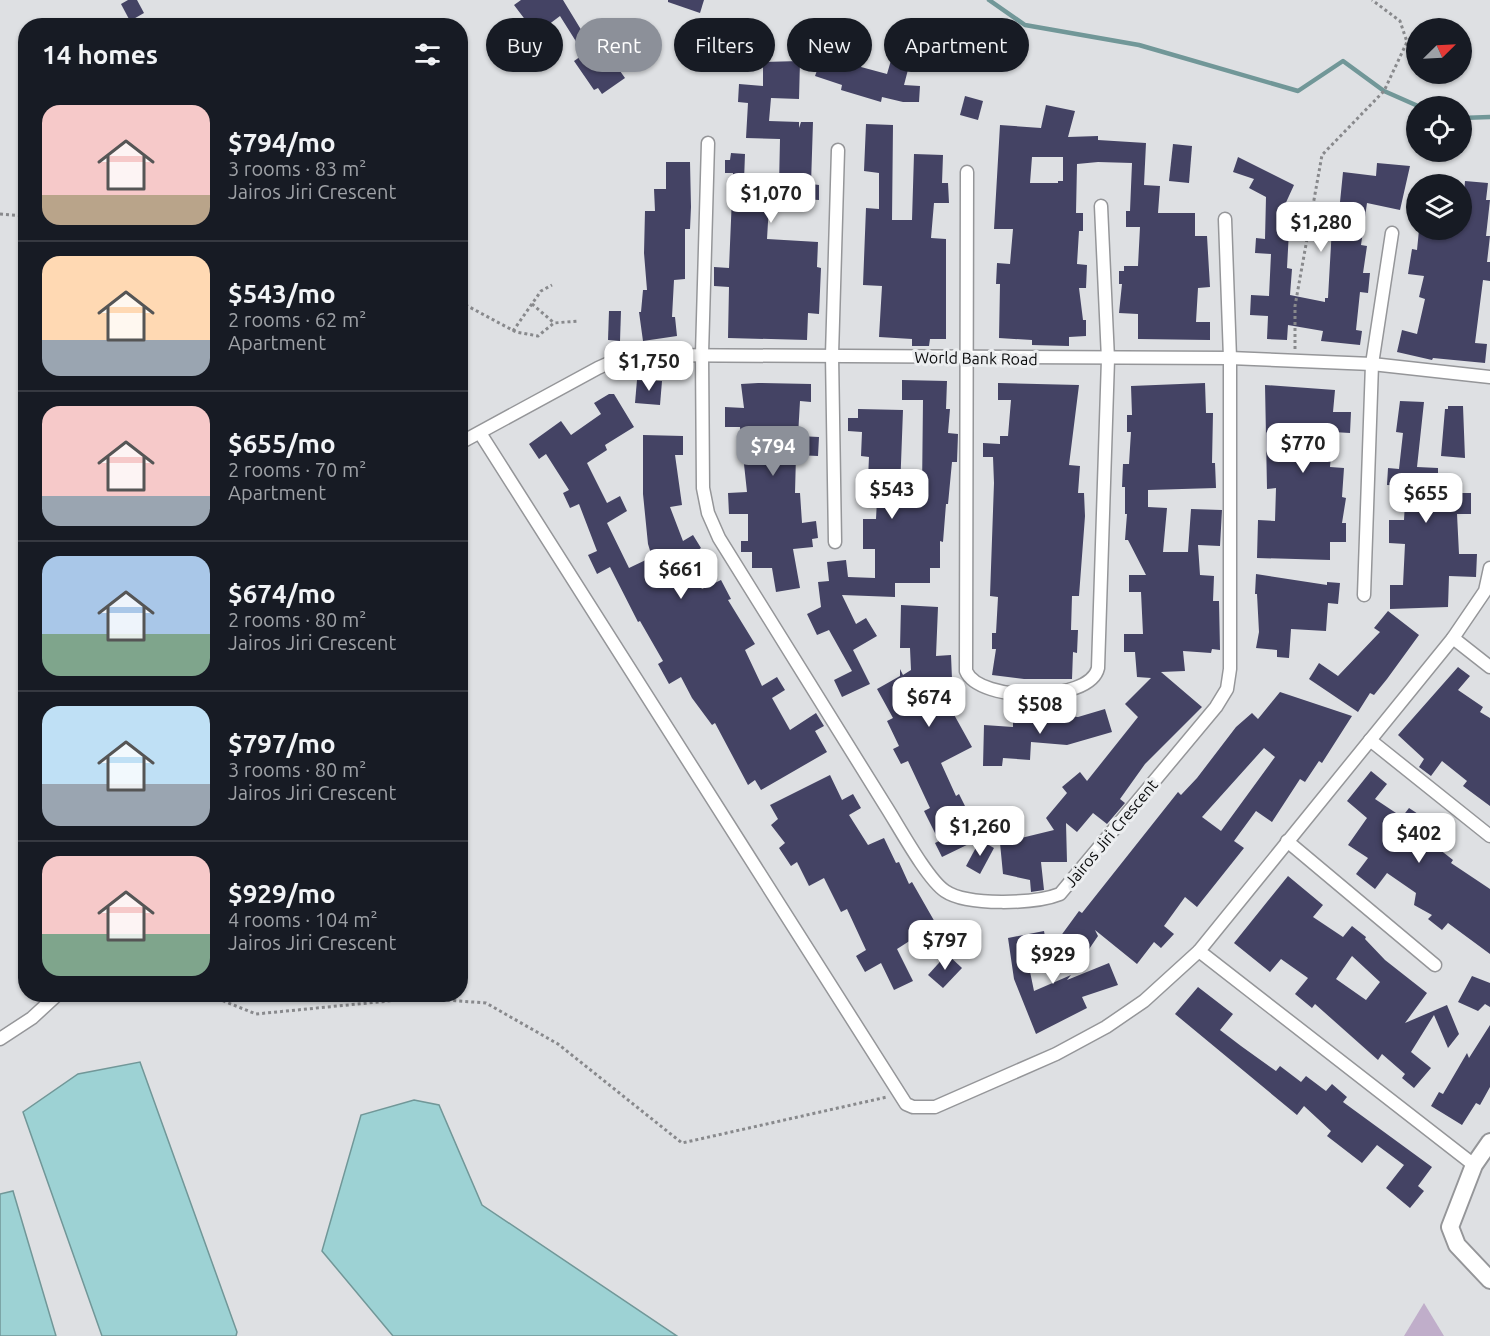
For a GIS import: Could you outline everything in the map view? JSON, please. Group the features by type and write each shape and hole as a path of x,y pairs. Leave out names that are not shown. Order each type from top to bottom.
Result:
{"street":[{"name":"Jairos Jiri Crescent","path":"708,143 702,354 704,488 708,513 719,538 891,813 942,889 956,898 1025,902 1044,900 1060,894 1216,707 1227,688 1230,669 1230,358 1225,219"},
{"path":"835,542 831,355 838,150"},
{"path":"967,172 969,358 965,518 966,671 973,682 994,690 1022,695 1062,693 1096,674 1108,359 1101,206"},
{"path":"1364,595 1372,363 1392,232"},
{"name":"World Bank Road","path":"468,439 618,359 641,355 1230,358 1372,363 1490,377"},
{"path":"480,433 898,1094 913,1107 936,1107 1056,1054 1106,1027 1144,1001 1199,951 1453,638 1485,591 1490,568"},
{"path":"1453,638 1490,668"},
{"path":"1370,740 1490,836"},
{"path":"1287,841 1435,965"},
{"path":"1199,951 1474,1165"},
{"path":"0,1039 32,1018 49,1002"},
{"path":"1490,1142 1474,1165 1450,1227 1457,1245 1490,1280"}],"path":[{"path":"1295,361 1295,306 1322,155 1384,91 1407,42 1400,21 1372,0"},
{"path":"0,214 18,215"},
{"path":"513,331 541,291 552,285"},
{"path":"532,304 554,323"},
{"path":"468,306 513,331 538,336 554,323 578,321"},
{"path":"226,1002 256,1014 378,1002"},
{"path":"468,1002 486,1003 558,1044 682,1143 898,1094"}],"shaded area":[{"path":"1424,1303 1444,1336 1404,1336"}],"water":[{"path":"140,1062 237,1332 236,1336 102,1336 23,1112 78,1074"},
{"path":"414,1100 439,1105 482,1205 677,1336 393,1336 322,1251 361,1115"},
{"path":"13,1191 56,1336 0,1336 0,1194"}],"building":[{"path":"128,0 137,0 144,13 135,18 128,18 121,4"},
{"path":"521,0 563,0 575,20 575,40 560,16 557,18 524,18 514,5"},
{"path":"668,0 704,0 700,13 668,2"},
{"path":"787,61 787,72 800,72 799,99 771,98 769,121 799,122 799,128 801,122 813,122 811,184 819,185 819,200 782,198 782,205 769,205 767,239 818,242 817,267 821,268 819,314 808,313 807,340 728,338 729,287 714,286 714,267 729,268 733,173 725,173 725,160 730,160 731,153 745,154 744,181 779,185 780,139 746,138 748,103 738,102 739,84 763,86 763,72 775,72 775,62"},
{"path":"872,70 887,74 888,72 907,72 904,85 920,86 919,102 903,102 882,97 881,102 841,90 842,85 815,76 816,72 872,72"},
{"path":"582,72 621,72 625,78 602,94 598,88 594,90"},
{"path":"965,96 983,101 978,120 960,115"},
{"path":"1046,105 1075,111 1068,137 1098,136 1098,140 1146,143 1144,185 1160,186 1158,213 1195,213 1195,236 1207,236 1210,287 1198,288 1196,322 1210,322 1210,340 1138,339 1138,314 1119,313 1122,284 1119,284 1119,271 1124,271 1124,266 1138,266 1140,227 1126,227 1126,211 1130,211 1132,163 1098,162 1077,164 1076,213 1083,213 1083,231 1079,231 1077,264 1087,265 1086,288 1079,288 1083,320 1086,320 1086,336 1069,337 1069,346 1032,345 1032,340 999,338 1000,284 996,284 997,263 1010,264 1013,229 994,229 1000,125 1041,128","holes":["1032,157 1063,157 1063,181 1030,183"]},
{"path":"866,124 893,125 892,220 912,220 914,154 943,155 942,183 948,183 949,203 934,203 931,238 946,239 946,339 930,339 929,346 912,346 912,339 879,337 882,286 863,285 866,208 879,209 879,173 864,171"},
{"path":"1173,144 1192,146 1189,183 1169,181"},
{"path":"1238,157 1294,185 1283,209 1296,210 1295,232 1289,231 1287,268 1292,269 1290,295 1325,302 1325,298 1328,298 1332,227 1335,211 1339,212 1343,172 1376,176 1377,163 1410,166 1408,174 1406,174 1400,210 1367,203 1361,245 1367,246 1363,273 1370,273 1368,293 1360,292 1356,330 1362,331 1360,345 1321,341 1323,331 1288,325 1287,340 1267,339 1268,316 1250,315 1251,295 1269,296 1271,254 1255,253 1256,238 1265,239 1266,197 1249,188 1254,179 1233,172"},
{"path":"666,162 690,162 691,207 690,229 685,229 685,279 674,280 672,317 675,317 677,336 643,341 639,312 641,312 643,290 647,290 644,253 645,211 655,211 654,189 666,189"},
{"path":"1472,182 1488,183 1486,200 1490,200 1486,236 1490,236 1487,262 1490,262 1490,281 1483,280 1475,343 1487,344 1485,363 1433,358 1432,360 1397,352 1402,330 1417,334 1425,299 1419,297 1424,276 1408,274 1412,249 1417,250 1418,240 1472,240"},
{"path":"609,311 621,311 620,341 608,340"},
{"path":"637,380 662,381 660,405 635,403"},
{"path":"902,380 947,381 946,409 950,409 948,433 958,434 957,462 952,462 943,542 940,541 940,568 930,568 930,583 895,583 895,597 842,595 856,624 866,618 877,636 853,650 870,684 842,697 834,680 852,671 829,630 817,635 807,614 821,607 818,582 829,581 827,562 846,560 848,577 875,578 875,549 863,549 863,519 876,519 878,480 868,479 869,457 861,456 862,432 848,431 848,418 858,418 858,409 903,410 900,490 922,491 923,400 902,400"},
{"path":"998,383 1079,385 1069,465 1080,466 1078,493 1084,493 1085,516 1079,596 1072,596 1071,630 1078,630 1077,653 1073,652 1072,679 1024,679 992,675 996,649 992,649 992,633 996,633 998,597 990,596 993,457 983,457 983,443 1000,444 1000,436 1008,436 1011,400 998,400"},
{"path":"1205,383 1206,413 1213,413 1212,463 1215,463 1216,488 1148,490 1148,507 1167,508 1163,552 1188,552 1191,509 1222,510 1220,546 1198,545 1200,575 1214,576 1213,601 1219,601 1220,650 1212,649 1211,653 1183,651 1185,671 1161,672 1202,707 1145,764 1120,799 1125,803 1107,824 1093,813 1077,832 1066,823 1067,862 1041,862 1044,890 1031,892 1030,880 1003,874 1000,843 1054,830 1046,818 1067,793 1062,787 1080,772 1087,781 1138,717 1125,704 1151,678 1137,677 1135,652 1124,652 1124,634 1143,634 1141,592 1129,592 1129,575 1146,575 1128,540 1125,540 1127,514 1125,514 1125,487 1122,487 1123,464 1129,464 1131,432 1127,432 1127,415 1132,415 1131,386"},
{"path":"741,384 811,384 811,402 800,401 798,436 819,437 818,456 796,455 795,493 800,493 802,523 816,521 818,538 812,539 813,547 793,549 800,588 776,592 772,568 752,568 752,552 741,552 741,541 748,541 748,514 729,514 728,493 747,492 740,427 725,427 725,407 744,408"},
{"path":"1265,385 1335,390 1333,412 1351,412 1350,433 1333,432 1330,467 1344,468 1342,497 1346,498 1342,523 1346,523 1346,542 1330,542 1330,560 1257,558 1258,520 1275,521 1276,488 1267,489"},
{"path":"609,394 614,394 634,427 605,445 607,450 587,463 607,503 620,496 627,511 607,523 629,568 652,557 648,544 643,494 643,435 683,436 683,455 675,455 682,505 670,507 683,541 693,535 701,548 683,560 702,589 721,580 731,599 728,600 755,644 745,650 762,686 777,677 785,690 772,698 790,730 816,713 824,726 815,731 827,752 761,790 755,780 748,785 715,723 712,725 692,698 681,677 669,684 658,664 663,661 640,621 638,622 610,567 597,574 588,555 597,551 579,504 570,508 563,493 569,490 546,454 539,459 529,444 561,421 571,435 601,414 594,403"},
{"path":"1400,401 1424,402 1417,467 1438,468 1438,493 1471,493 1471,514 1457,514 1459,554 1477,554 1476,577 1449,576 1448,607 1390,609 1390,585 1403,585 1405,544 1389,543 1389,520 1404,520 1406,486 1387,485 1388,468 1399,469 1403,433 1396,432"},
{"path":"1448,406 1463,406 1465,458 1441,456 1445,409 1448,409"},
{"path":"1256,574 1327,585 1327,582 1340,583 1338,604 1328,603 1326,631 1291,629 1289,658 1277,657 1277,650 1256,648 1259,632 1257,594 1255,594"},
{"path":"901,605 938,607 936,656 951,655 952,679 906,681 921,708 949,692 958,708 952,711 972,747 941,763 956,796 959,794 967,810 963,812 977,840 942,857 935,843 939,841 924,811 930,808 908,761 901,764 893,749 899,746 887,721 893,718 877,689 900,676 900,669 903,675 911,670 910,648 900,648"},
{"path":"1388,611 1419,635 1374,695 1370,693 1358,712 1309,679 1319,663 1338,676 1380,632 1374,628"},
{"path":"1458,667 1470,676 1458,690 1483,707 1480,712 1490,718 1490,806 1463,786 1467,781 1442,761 1431,776 1419,767 1424,759 1398,735"},
{"path":"1280,692 1352,716 1322,763 1319,761 1305,782 1300,779 1272,822 1256,811 1234,841 1244,848 1197,907 1185,897 1164,926 1174,934 1161,948 1154,942 1137,964 1095,930 1098,936 1085,955 1060,937 1079,911 1082,913 1178,792 1181,795 1197,778 1236,727 1252,713 1258,719","holes":["1264,748 1275,757 1221,831 1202,817"]},
{"path":"1105,709 1112,732 1067,745 1031,742 1030,760 1003,758 1002,766 983,766 984,725 1013,727 1013,719 1044,721 1044,714 1078,717"},
{"path":"1371,771 1387,784 1375,799 1402,817 1409,808 1450,835 1439,849 1453,860 1451,863 1490,889 1490,954 1448,923 1442,930 1428,919 1432,915 1414,905 1416,893 1387,873 1375,889 1356,874 1368,858 1348,845 1367,818 1347,801"},
{"path":"830,775 842,800 853,794 861,808 849,815 868,845 884,838 896,863 899,862 909,884 912,882 936,924 897,949 913,981 894,990 881,963 865,972 856,956 866,950 847,909 841,912 824,878 809,886 797,862 791,866 779,848 785,843 771,825 778,819 770,805"},
{"path":"980,840 994,848 980,874 966,866"},
{"path":"1288,876 1323,905 1313,917 1343,937 1352,926 1366,937 1365,939 1385,960 1427,993 1405,1023 1447,1005 1459,1034 1448,1048 1434,1015 1411,1052 1431,1068 1414,1088 1402,1078 1405,1074 1382,1054 1378,1060 1315,1004 1312,1008 1295,994 1308,978 1281,959 1270,972 1234,943","holes":["1352,956 1380,982 1366,1000 1336,979"]},
{"path":"1044,931 1047,948 1026,952 1034,991 1071,975 1067,980 1109,963 1118,985 1082,997 1087,1008 1036,1034 1014,979 1008,938"},
{"path":"947,954 962,968 943,988 928,975"},
{"path":"1472,976 1490,983 1490,1007 1485,1004 1478,1011 1458,1002"},
{"path":"1198,987 1233,1014 1220,1030 1276,1071 1280,1066 1301,1082 1306,1076 1326,1091 1332,1084 1347,1097 1343,1102 1432,1167 1418,1186 1424,1191 1410,1208 1386,1188 1404,1165 1377,1145 1362,1163 1327,1136 1331,1131 1304,1106 1297,1115 1175,1014"},
{"path":"1490,1025 1490,1087 1480,1105 1476,1103 1462,1125 1431,1106 1439,1092 1443,1094 1467,1053 1469,1058"}],"waterway":[{"path":"989,0 1025,25 1139,45 1298,91 1343,61 1384,91 1406,101"},
{"path":"1472,118 1490,117"}]}
